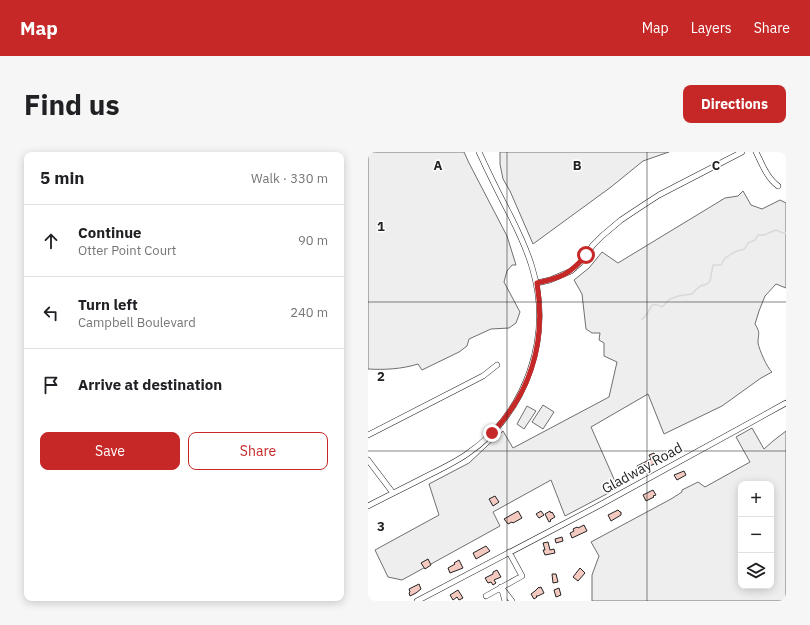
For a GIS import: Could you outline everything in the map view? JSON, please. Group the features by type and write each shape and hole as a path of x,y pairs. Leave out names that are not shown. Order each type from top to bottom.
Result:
{"street":[{"path":"368,506 466,455 487,438 509,413 525,385 531,368 539,336 540,314 537,283 524,245 479,152"},
{"path":"537,283 550,280 572,271 602,236 620,220 659,195 742,152"},
{"path":"756,152 769,177 778,186"},
{"path":"368,435 483,376 497,365"},
{"name":"Gladway Road","path":"417,601 612,499 786,403"},
{"path":"368,460 393,493"},
{"path":"486,596 522,576 509,552"},
{"path":"501,587 505,601"},
{"path":"501,587 512,601"}],"shaded area":[{"path":"368,152 464,152 507,236 516,265 512,265 507,271 504,282 520,312 516,323 509,328 491,329 469,339 467,346 459,352 422,370 418,364 393,369 368,369"},
{"path":"500,152 669,152 643,161 611,187 533,244 510,191 503,179 500,164"},
{"path":"743,191 751,205 762,209 780,200 786,203 786,288 776,284 765,296 755,324 759,332 758,343 760,350 772,372 761,378 722,406 664,434 648,394 591,427 618,488 565,516 551,480 493,512 500,526 402,580 388,577 375,550 439,515 429,484 469,463 503,431 513,448 609,397 617,362 604,356 604,343 599,340 600,333 592,333 586,329 582,294 574,280 589,268 602,252 618,263 725,198 738,196"},
{"path":"543,405 554,412 543,429 532,422"},
{"path":"527,406 536,411 524,429 517,424"},
{"path":"752,428 764,449 786,431 786,601 592,601 592,575 599,556 591,542 671,499 682,492 682,490 698,482 705,487 750,462 736,437"}],"building":[{"path":"654,453 658,462 640,471 637,466 651,459 649,455"},
{"path":"684,471 686,475 677,480 674,475"},
{"path":"653,490 656,495 646,501 643,495"},
{"path":"495,496 499,502 493,506 489,499"},
{"path":"618,510 621,512 621,515 611,521 608,515"},
{"path":"518,511 522,518 508,524 504,519"},
{"path":"541,511 544,515 539,518 536,514"},
{"path":"550,511 555,517 549,522 545,514"},
{"path":"584,525 587,531 572,538 570,533 574,531 573,529"},
{"path":"562,537 563,541 556,543 555,539"},
{"path":"548,542 550,550 554,549 555,553 545,555 543,543"},
{"path":"486,546 490,551 476,559 473,553"},
{"path":"428,559 431,565 425,569 421,563"},
{"path":"459,560 463,568 450,573 448,568"},
{"path":"580,568 585,573 578,581 573,577"},
{"path":"497,570 501,577 494,580 496,583 493,585 491,582 488,583 485,578"},
{"path":"552,574 556,574 558,582 553,583"},
{"path":"419,584 421,589 410,596 409,589"},
{"path":"541,587 544,593 536,596 537,597 534,599 531,594"},
{"path":"559,588 561,595 556,597 554,590"},
{"path":"458,590 463,598 459,600 457,597 453,600 450,595"}],"waterway":[{"path":"642,319 652,305 662,307 670,299 692,294 700,286 707,284 710,281 713,265 721,265 725,258 744,249 748,243 755,240 758,235 764,235 776,230 786,233"}],"route":[{"path":"492,433 513,408 525,385 534,360 538,344 540,321 537,283 562,276 572,271 586,255"}]}
